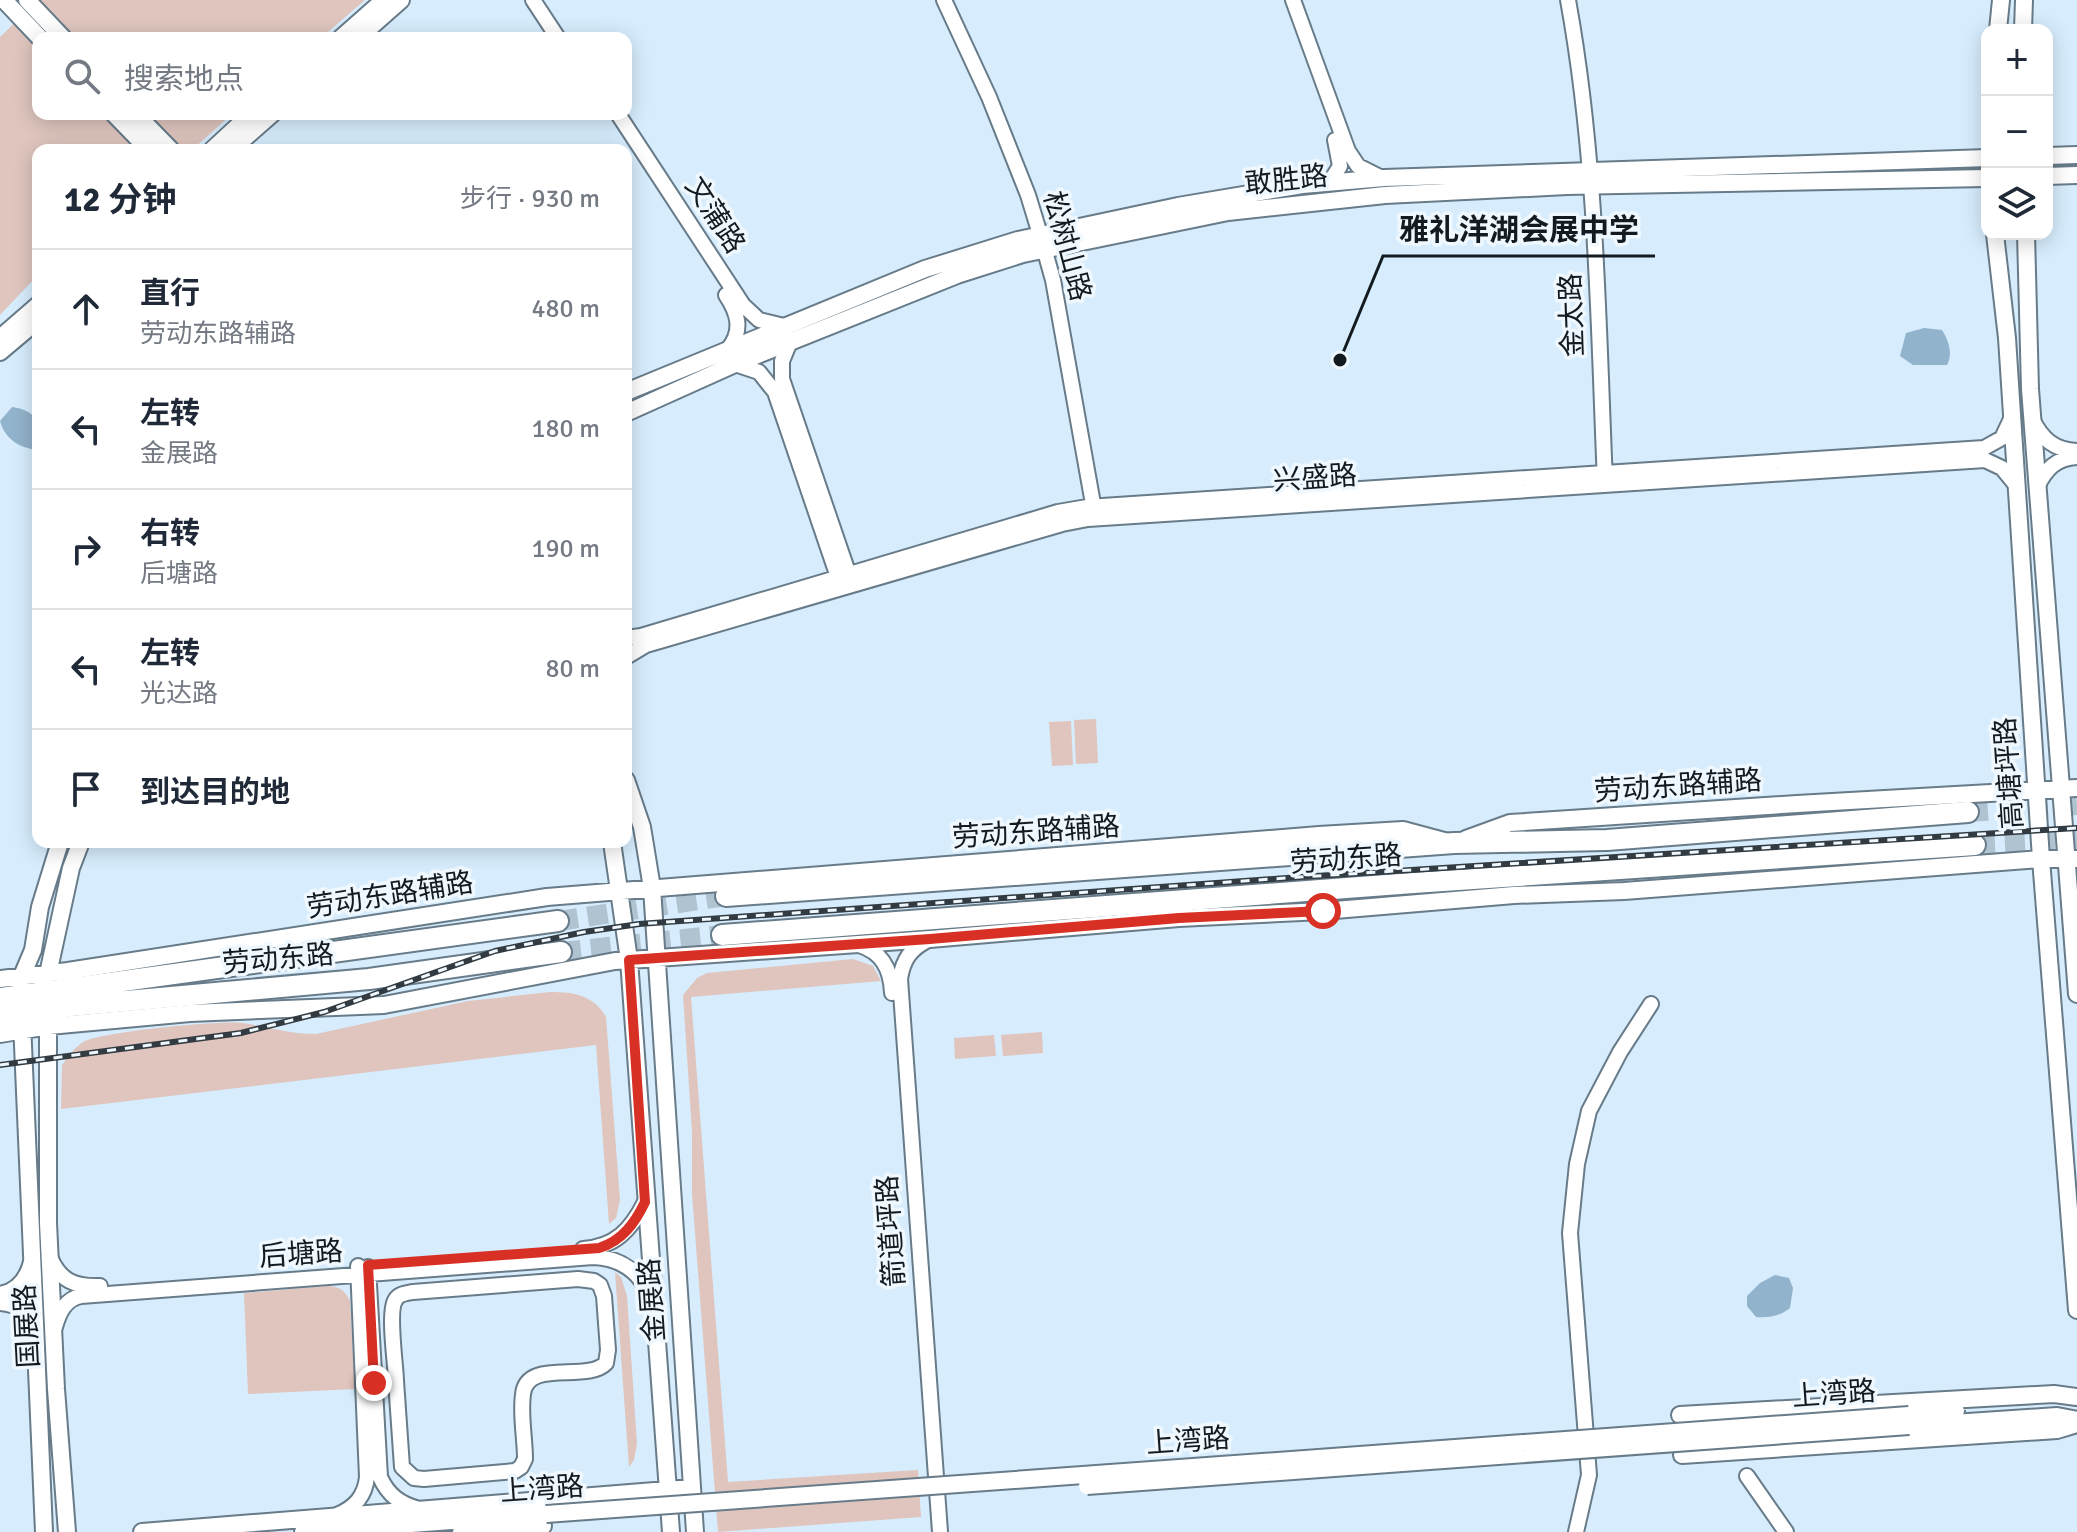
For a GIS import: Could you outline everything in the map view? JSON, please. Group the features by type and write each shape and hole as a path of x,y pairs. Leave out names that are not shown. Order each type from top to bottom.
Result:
{"highway":[{"name":"劳动东路","path":"726,896 1454,843 1607,840 1968,812"},
{"name":"劳动东路","path":"722,935 1975,845"},
{"name":"劳动东路","path":"0,998 22,1004 47,1001 558,921"},
{"name":"劳动东路","path":"47,1001 369,979 561,952"},
{"name":"劳动东路","path":"0,1017 22,1004"}],"main road":[{"path":"4,0 34,32"},
{"path":"27,0 57,32"},
{"path":"348,32 384,0"},
{"path":"365,32 401,0"},
{"path":"1999,24 2001,0"},
{"path":"2023,24 2024,0"},
{"path":"120,120 143,144"},
{"path":"142,120 165,144"},
{"path":"218,144 244,120"},
{"path":"238,144 265,120"},
{"path":"2053,156 2077,155"},
{"name":"敢胜路","path":"632,390 732,356 789,344 957,275 1047,242 1228,212 1385,195 1595,178 1981,159"},
{"path":"2053,176 2077,175"},
{"name":"敢胜路","path":"632,410 784,326 925,269 1047,242 1178,206 1326,183 1384,178 1981,178"},
{"name":"高塘坪路","path":"1996,240 2007,338 2041,859 2077,1310"},
{"name":"高塘坪路","path":"2026,240 2032,419 2069,789 2077,994"},
{"path":"0,338 32,310"},
{"path":"0,352 32,325"},
{"name":"劳动东路辅路","path":"0,1034 22,1004 547,897 1403,830 1454,843 1510,823 2069,789"},
{"name":"金展路","path":"632,798 642,827 652,888 695,1532"},
{"path":"22,1004 40,907 58,848"},
{"path":"47,1001 71,868 79,848"},
{"name":"金展路","path":"613,848 629,960 671,1532"},
{"name":"劳动东路辅路","path":"47,1001 190,1013 384,1005 629,960 859,945 1165,919 1323,911 1514,895 1624,891 2072,859"},
{"path":"1413,883 1514,895"},
{"name":"劳动东路辅路","path":"0,979 22,1004"},
{"name":"国展路","path":"47,1001 53,1336 67,1532"},
{"name":"国展路","path":"22,1004 44,1532"},
{"name":"上湾路","path":"1680,1415 2054,1394 2077,1399"},
{"name":"上湾路","path":"303,1532 546,1520 1909,1420 2055,1405 2077,1399"},
{"name":"上湾路","path":"1909,1420 2057,1416 2077,1422"},
{"name":"上湾路","path":"1682,1455 2057,1430 2077,1422"},
{"name":"上湾路","path":"142,1532 692,1488"},
{"name":"上湾路","path":"461,1532 546,1520"}],"street":[{"path":"533,0 554,32"},
{"path":"544,0 565,32"},
{"name":"松树山路","path":"944,0 989,97 1047,242"},
{"name":"松树山路","path":"954,0 997,95 1047,242 1100,512"},
{"path":"1284,0 1340,158 1337,172 1326,183"},
{"path":"1293,0 1353,160 1366,172 1384,178"},
{"name":"金太路","path":"1568,0 1595,178"},
{"name":"金太路","path":"1577,0 1588,67 1609,479"},
{"name":"文蒲路","path":"612,120 628,144"},
{"name":"文蒲路","path":"622,120 743,305 759,320 784,326"},
{"name":"文蒲路","path":"632,151 734,307 738,327 732,356"},
{"path":"789,344 782,361 782,379 845,582"},
{"path":"732,356 759,372 775,392 845,582"},
{"name":"兴盛路","path":"1609,479 1984,448 2002,438 2011,419"},
{"path":"2032,419 2050,444 2077,451"},
{"path":"2037,487 2051,466 2066,458 2077,457"},
{"name":"兴盛路","path":"632,637 1100,512 1609,479 1985,460 2002,468 2016,485"},
{"name":"兴盛路","path":"632,653 646,645 845,582"},
{"name":"箭道坪路","path":"930,939 912,949 906,957 900,979 940,1532"},
{"name":"箭道坪路","path":"859,945 877,953 892,980 932,1532"},
{"path":"1576,1532 1589,1475 1570,1233 1577,1164 1589,1111 1620,1052 1651,1004"},
{"name":"后塘路","path":"53,1336 62,1309 73,1298 599,1248 625,1233 645,1202"},
{"name":"后塘路","path":"50,1255 63,1279 81,1286 602,1257 620,1262 634,1272 646,1286 652,1301"},
{"path":"0,1294 16,1287 27,1274 32,1258"},
{"path":"364,1270 380,1477 390,1494 399,1501 423,1509"},
{"path":"334,1517 359,1500 367,1477 364,1270"},
{"path":"578,1279 594,1281 603,1290 608,1350 606,1363 597,1370 541,1375 529,1381 522,1399 525,1459 515,1471 424,1479 407,1473 401,1458 396,1381 393,1313 394,1300 398,1296 413,1292 578,1279"},
{"path":"0,1303 11,1304 23,1311 33,1323 36,1336"},
{"path":"374,1383 396,1381"},
{"path":"1747,1476 1786,1532"}],"shaded area":[{"path":"38,0 365,0 328,32 32,32 32,120 225,120 199,144 32,144 32,281 0,315 0,37"},
{"path":"1096,719 1098,763 1076,764 1074,720"},
{"path":"1071,721 1073,765 1052,766 1049,722"},
{"path":"853,959 873,966 881,981 691,997 728,1482 918,1470 921,1517 718,1532 692,1194 692,1132 683,995 697,978 707,973"},
{"path":"550,992 589,999 606,1017 620,1200 616,1218 609,1224 596,1045 61,1109 62,1065 80,1044 94,1038 211,1023 243,1023 316,1034 468,1001"},
{"path":"1042,1032 1043,1053 1003,1056 1001,1035"},
{"path":"994,1035 996,1056 955,1059 954,1038"},
{"path":"615,1272 621,1277 627,1296 637,1444 634,1460 629,1467"},
{"path":"328,1286 342,1290 350,1301 355,1389 248,1394 244,1293"}],"water":[{"path":"1924,328 1942,330 1949,348 1947,365 1913,365 1900,356 1906,333"},
{"path":"12,407 32,415 32,449 9,438 0,421"},
{"path":"1775,1275 1789,1278 1793,1288 1790,1308 1774,1316 1756,1317 1747,1306 1747,1296 1760,1283"}],"tunnel":[{"path":"1968,812 2077,805"},
{"path":"1975,845 2077,840"},
{"path":"558,921 726,896"},
{"path":"561,952 722,935"}],"railway":[{"path":"0,1065 241,1033 324,1012 495,951 639,924 1300,877 2077,828"}],"place":[{"name":"雅礼洋湖会展中学","path":"1340,360"}],"route":[{"path":"374,1383 368,1265 599,1248 616,1241 640,1212 645,1202 629,960 1179,918 1323,911"}]}
